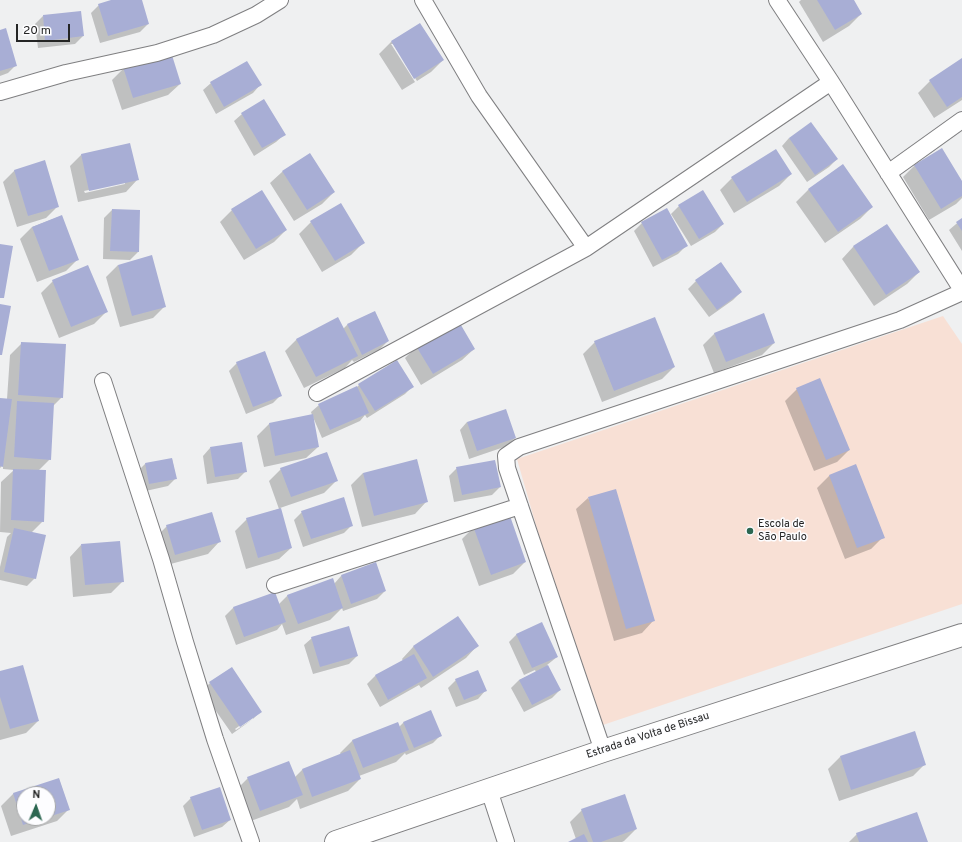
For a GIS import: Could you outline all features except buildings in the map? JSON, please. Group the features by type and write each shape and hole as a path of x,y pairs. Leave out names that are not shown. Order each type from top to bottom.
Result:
{"main road":[{"name":"Estrada da Volta de Bissau","path":"336,842 603,751 962,635"}],"street":[{"path":"0,92 66,74 157,54 213,35 256,15 280,0"},
{"path":"423,0 480,96 586,248"},
{"path":"603,751 507,468 506,456 518,447 900,320 962,291 831,82 777,0"},
{"path":"317,393 586,248 831,82"},
{"path":"888,173 962,120"},
{"path":"103,381 161,559 213,731 251,842"},
{"path":"275,585 520,506"},
{"path":"489,790 506,842"}],"shaded area":[{"name":"Escola de São Paulo","path":"943,316 962,344 962,604 594,728 517,459"}],"place":[{"name":"Escola de São Paulo","path":"750,531"}]}
